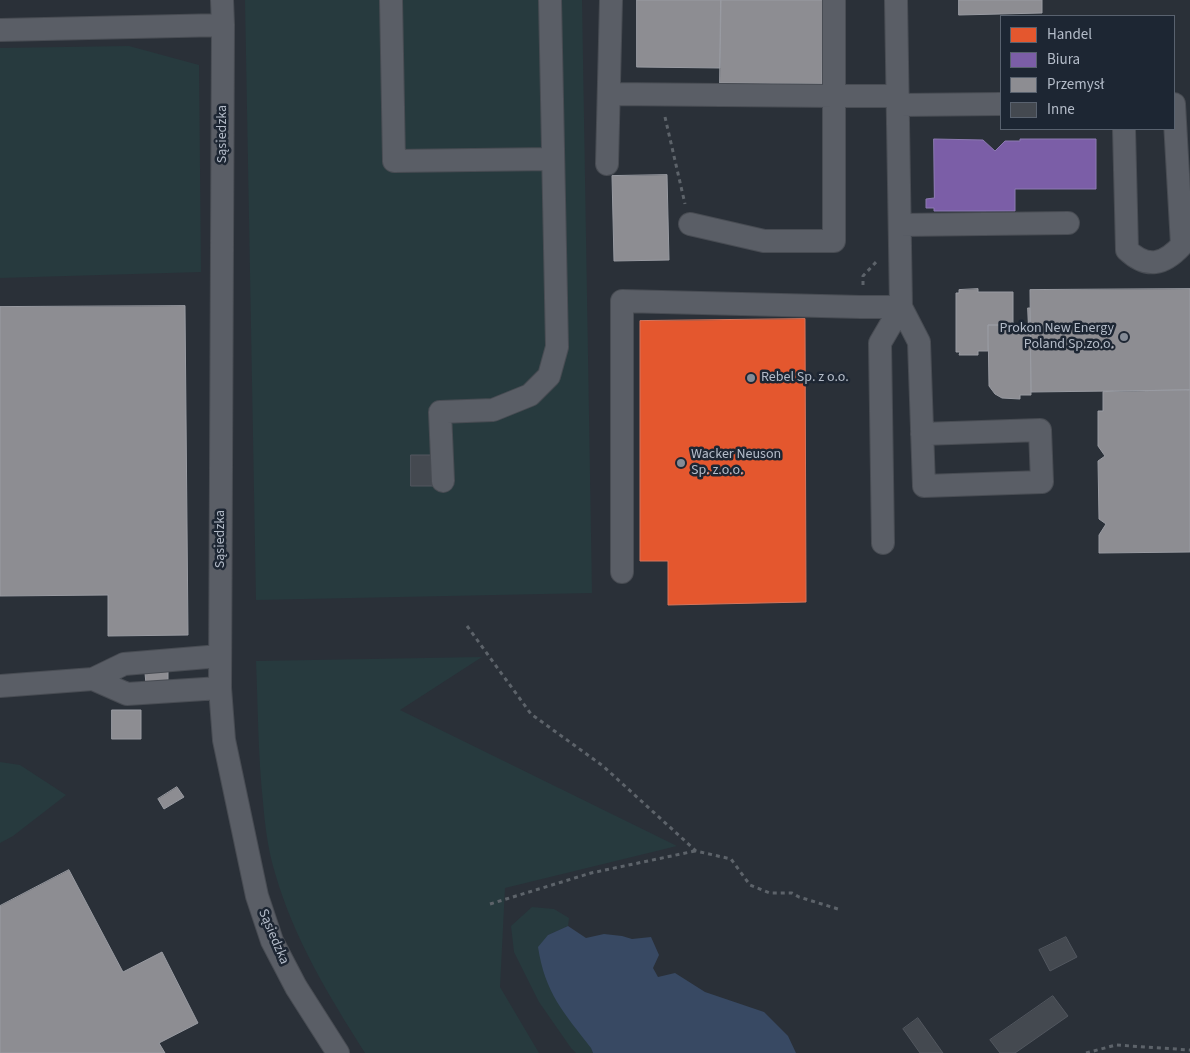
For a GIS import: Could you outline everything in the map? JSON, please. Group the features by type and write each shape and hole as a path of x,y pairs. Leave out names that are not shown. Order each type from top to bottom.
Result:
{"street":[{"name":"Sąsiedzka","path":"222,0 224,25 220,688 224,740 257,896 272,941 296,986 338,1053"},
{"path":"391,0 394,161 552,159"},
{"path":"443,481 440,412 493,410 530,395 549,376 557,347 550,0"},
{"path":"607,164 611,0"},
{"path":"690,224 764,241 834,241 834,0"},
{"path":"896,0 901,307 919,342 922,434 924,486 1042,482 1040,430 922,434"},
{"path":"0,30 224,25"},
{"path":"608,94 834,96 1000,104"},
{"path":"1124,130 1126,250 1135,257 1148,262 1162,262 1174,254 1182,245 1175,122"},
{"path":"900,225 1068,223"},
{"path":"622,572 622,301 901,307"},
{"path":"883,543 880,343 901,307"},
{"path":"0,686 93,680 124,664 220,656"},
{"path":"93,680 127,694 220,688"}],"path":[{"path":"660,95 690,224"},
{"path":"467,626 531,714 603,766 696,851"},
{"path":"490,904 590,873 696,851 731,859 750,885 770,893 792,893 838,909"},
{"path":"1086,1053 1116,1045 1190,1050"}],"green space":[{"path":"245,0 582,0 592,593 256,600"},
{"path":"129,46 199,65 201,272 0,278 0,48"},
{"path":"482,657 400,710 677,846 505,888 500,987 539,1053 365,1053 338,1010 302,944 283,897 273,864 266,829 261,784 256,661"},
{"path":"0,762 20,765 66,795 13,836 0,843"},
{"path":"532,907 554,909 569,918 568,926 548,935 593,1053 576,1053 571,1048 539,1002 514,952 511,926"}],"water":[{"path":"568,926 586,938 604,934 632,939 651,937 659,955 653,968 658,977 675,973 705,992 764,1012 788,1036 796,1053 593,1053 557,1002 545,977 541,963 538,947 548,935"}],"building: Handel":[{"path":"805,319 806,602 668,605 668,561 640,561 640,321"}],"building: Biura":[{"path":"934,139 983,140 995,151 1005,141 1020,141 1020,139 1096,139 1096,189 1015,189 1015,211 934,211 934,208 926,208 926,199 934,198"}],"building: Przemysł":[{"path":"637,0 721,0 720,68 637,67"},
{"path":"721,0 823,0 822,84 720,83"},
{"path":"959,0 1042,0 1042,13 959,15"},
{"path":"667,175 669,260 614,261 612,176"},
{"path":"978,289 978,292 1013,292 1013,325 988,325 988,351 978,351 978,355 959,355 960,352 956,352 956,293 959,293 959,290"},
{"path":"1190,289 1190,390 1031,392 1030,290"},
{"path":"185,306 188,635 108,636 108,595 0,596 0,307"},
{"path":"1028,308 1030,308 1031,395 1020,395 1020,399 1002,398 995,394 989,386 988,325 1028,325"},
{"path":"1190,390 1190,552 1099,553 1099,535 1106,524 1099,519 1098,461 1105,456 1098,446 1098,411 1103,411 1103,392"},
{"path":"168,672 168,683 146,684 145,673"},
{"path":"112,710 141,710 141,739 112,739"},
{"path":"177,787 184,797 164,809 158,799"},
{"path":"69,870 123,972 162,952 198,1023 159,1043 165,1053 0,1053 0,906"}],"building: Inne":[{"path":"411,455 433,455 434,486 411,486"},
{"path":"1066,937 1077,957 1050,971 1039,950"},
{"path":"1053,996 1068,1016 1015,1053 1000,1053 990,1040"},
{"path":"918,1018 943,1053 920,1053 903,1029"}],"place":[{"name":"Prokon New Energy Poland Sp.zo.o.","path":"1124,337"},
{"name":"Rebel Sp. z o.o.","path":"751,378"},
{"name":"Wacker Neuson Sp. z.o.o.","path":"681,463"}]}
